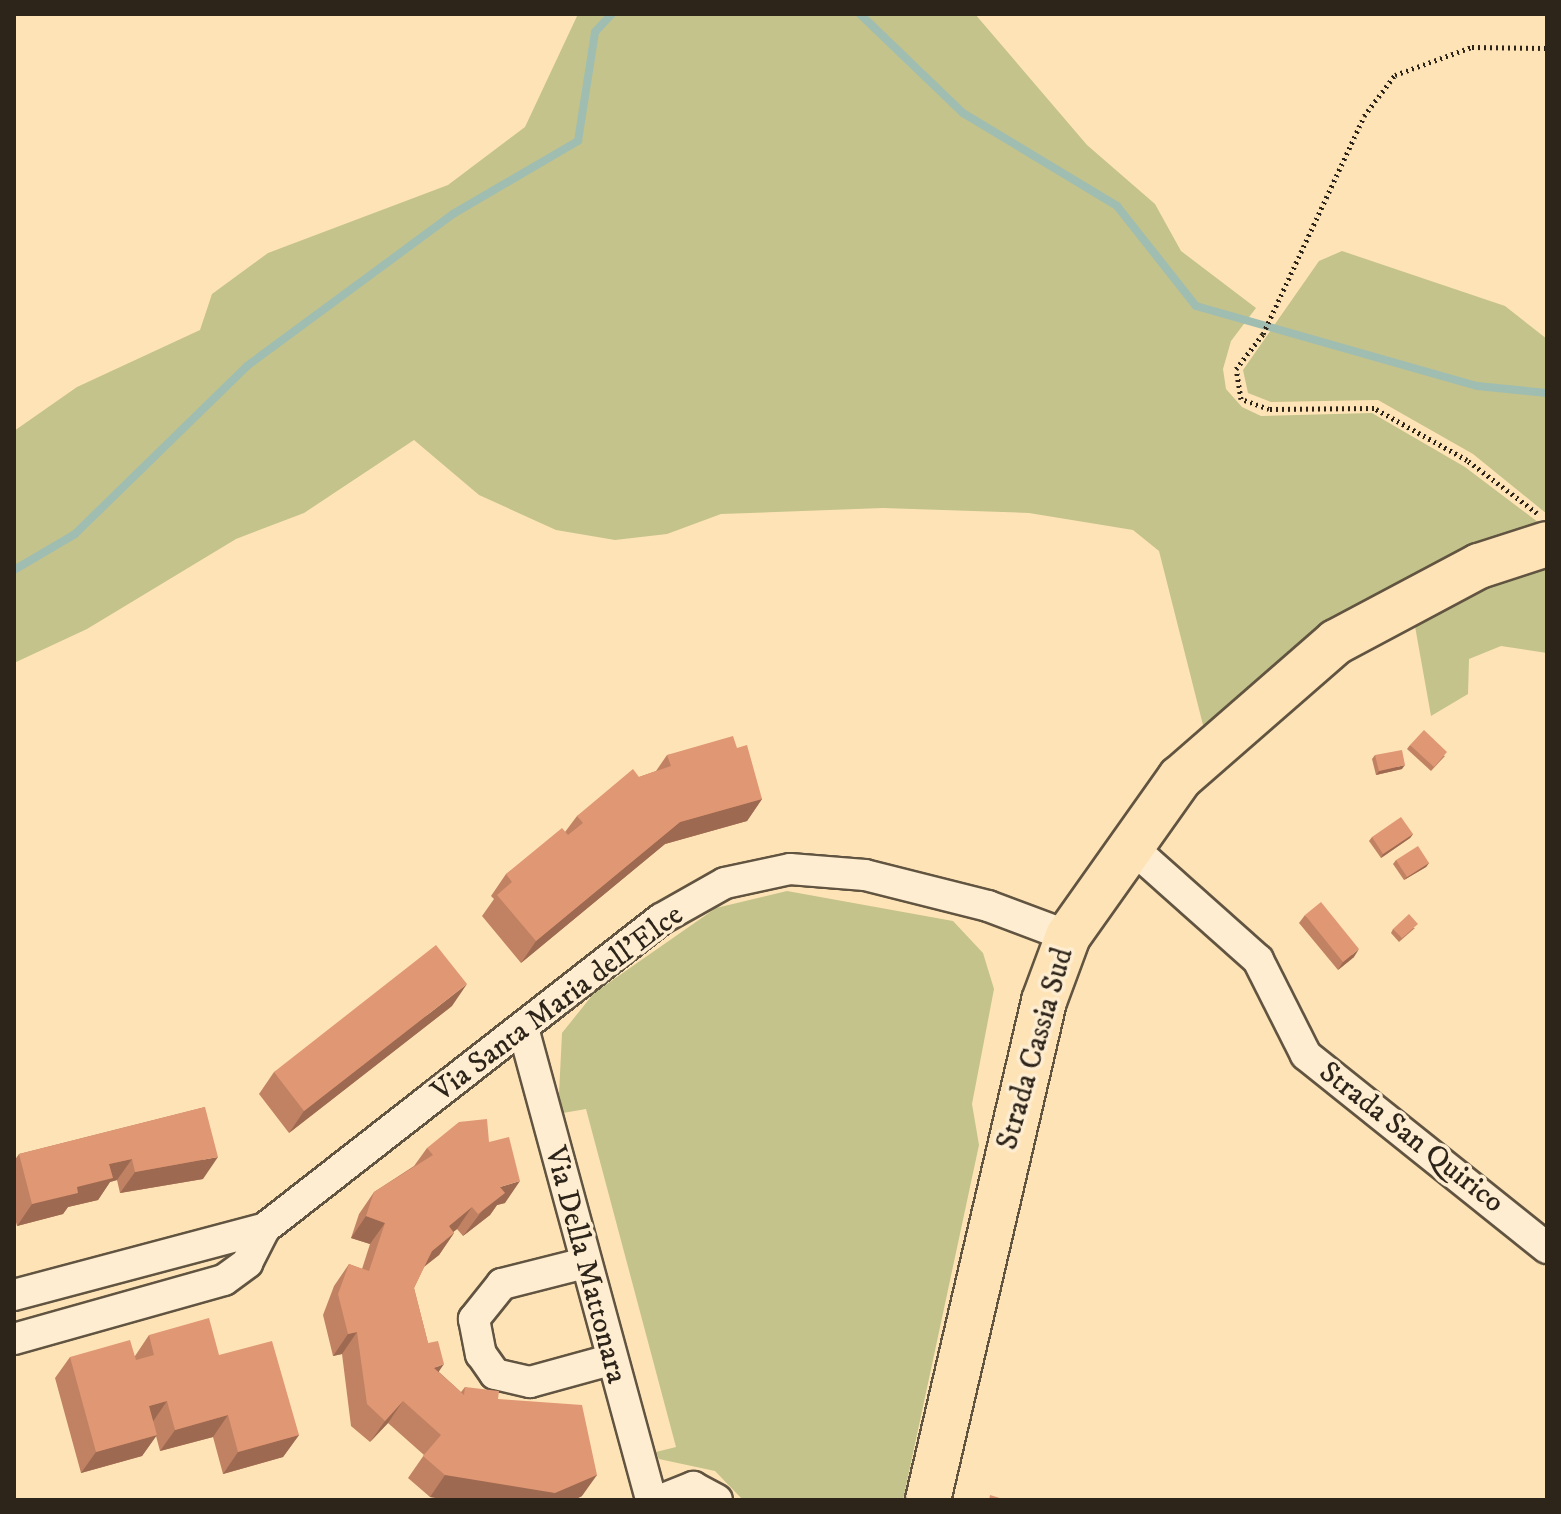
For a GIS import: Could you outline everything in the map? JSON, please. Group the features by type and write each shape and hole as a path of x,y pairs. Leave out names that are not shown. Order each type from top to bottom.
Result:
{"main road":[{"name":"Strada Cassia Sud","path":"928,1500 1044,1001 1068,936 1128,844 1227,732 1336,642 1479,566 1547,544"}],"street":[{"name":"Strada San Quirico","path":"1128,844 1258,960 1306,1055 1547,1248"},
{"name":"Via Santa Maria dell'Elce","path":"14,1295 265,1228 661,919 725,883 790,869 892,882 988,906 1068,936"},
{"name":"Via Della Mattonara","path":"523,1028 610,1360 651,1500"},
{"name":"Via Santa Maria dell'Elce","path":"14,1339 224,1280 247,1263 265,1228"},
{"path":"585,1263 502,1284 474,1319 481,1354 495,1374 530,1382 610,1360"},
{"path":"661,1500 693,1487 717,1500"}],"path":[{"path":"1547,48 1472,47 1395,75 1364,116 1263,334 1236,369 1241,399 1269,409 1374,408 1467,460 1547,521"}],"shaded area":[{"path":"578,14 975,14 1087,145 1155,204 1181,251 1256,308 1231,341 1223,369 1226,389 1242,407 1261,416 1372,413 1465,467 1547,529 1329,632 1203,725 1159,551 1133,530 1029,513 883,508 721,514 667,534 615,540 556,530 479,495 414,440 304,513 236,539 87,629 14,663 14,431 77,387 200,330 212,294 268,253 448,185 525,127"},
{"path":"1342,251 1505,306 1547,339 1547,514 1473,454 1378,400 1271,402 1248,393 1243,370 1319,261"},
{"path":"1547,561 1547,653 1501,646 1469,659 1468,694 1431,716 1413,615"},
{"path":"787,891 953,921 983,953 994,989 972,1104 979,1145 903,1500 743,1500 715,1471 659,1459 656,1452 676,1447 586,1109 563,1113 559,1094 562,1033 594,993 716,908"}],"building":[{"path":"1424,730 1447,752 1434,767 1410,745"},
{"path":"733,736 737,748 747,745 762,799 680,822 536,941 497,895 512,882 506,874 562,828 568,835 583,823 577,816 633,769 639,777 671,766 667,755"},
{"path":"1402,750 1405,765 1379,771 1375,755"},
{"path":"1401,817 1413,834 1383,854 1372,837"},
{"path":"1418,846 1429,863 1407,877 1396,860"},
{"path":"1321,902 1359,949 1343,962 1305,915"},
{"path":"1409,914 1418,924 1402,938 1393,929"},
{"path":"436,945 467,984 304,1111 274,1072"},
{"path":"205,1107 218,1157 135,1172 132,1159 109,1164 113,1178 77,1187 78,1193 32,1204 19,1154"},
{"path":"487,1119 489,1142 509,1137 520,1181 500,1187 505,1193 478,1214 472,1207 449,1226 454,1233 432,1251 414,1288 428,1343 438,1341 444,1364 434,1368 464,1395 465,1387 499,1391 498,1399 582,1405 597,1475 555,1493 445,1475 423,1456 441,1435 403,1401 385,1421 367,1404 357,1332 348,1334 338,1294 349,1264 369,1271 385,1223 366,1216 374,1192 433,1155 427,1148 459,1122"},
{"path":"209,1318 219,1355 272,1341 299,1435 238,1452 228,1415 175,1430 167,1401 149,1406 157,1435 96,1452 70,1357 130,1340 136,1360 154,1355 149,1335"},
{"path":"990,1495 1006,1500 989,1500"}],"waterway":[{"path":"14,570 75,534 247,366 453,214 578,141 595,32 612,14"},
{"path":"860,14 963,113 1117,206 1196,306 1477,386 1547,393"}]}
